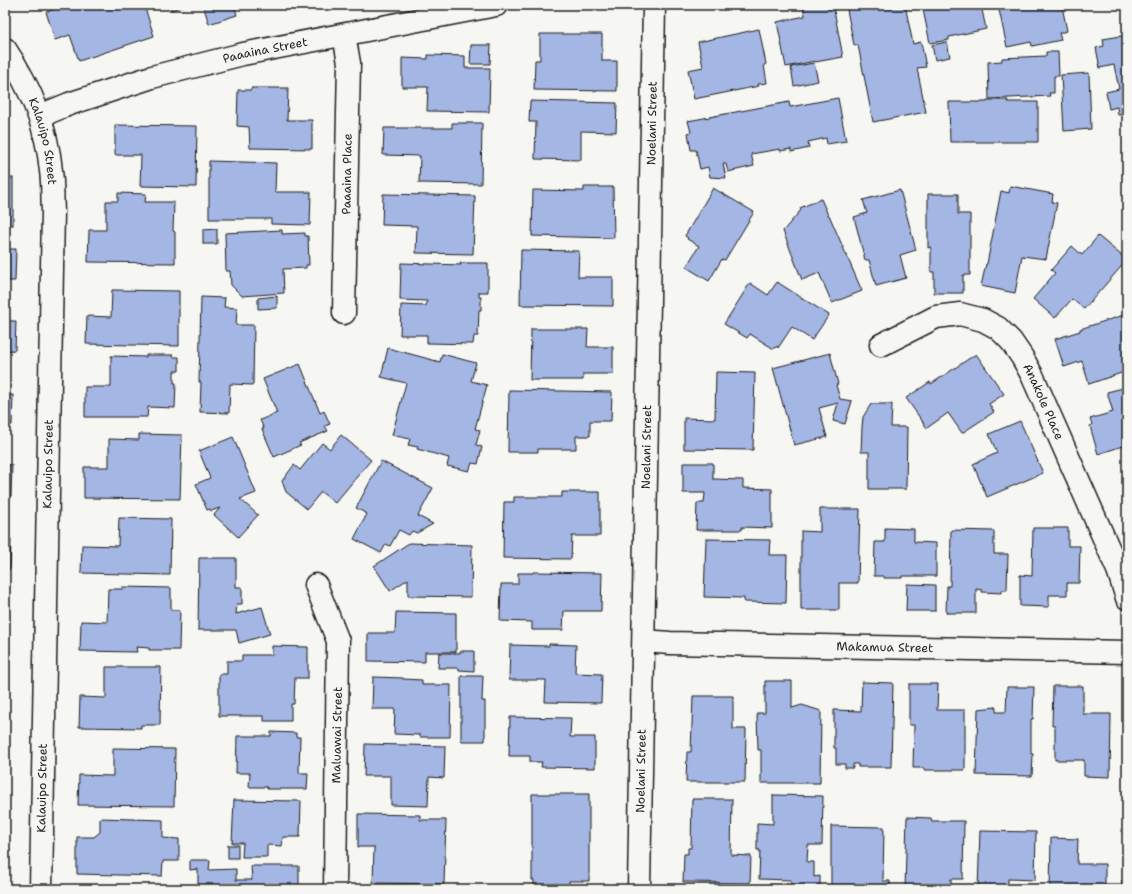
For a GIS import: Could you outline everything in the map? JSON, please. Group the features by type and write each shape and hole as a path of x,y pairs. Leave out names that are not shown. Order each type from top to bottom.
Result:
{"street":[{"name":"Paaaina Street","path":"40,116 69,104 152,77 243,54 496,5"},
{"name":"Noelani Street","path":"639,889 654,5"},
{"name":"Paaaina Place","path":"344,35 349,63 344,313"},
{"name":"Kalauipo Street","path":"5,49 31,93 40,116 51,171 53,211 41,889"},
{"name":"Anakole Place","path":"881,345 936,317 960,314 983,320 998,328 1011,341 1032,375 1118,570 1127,598"},
{"name":"Maluawai Street","path":"316,585 338,641 335,889"},
{"name":"Makamua Street","path":"644,641 678,643 1127,652"}],"building":[{"path":"67,5 144,5 154,36 79,61 70,35 55,40 46,12"},
{"path":"170,5 187,5 171,10"},
{"path":"203,5 234,5 237,15 209,24"},
{"path":"803,5 833,5 843,57 786,67 777,22 805,16"},
{"path":"846,5 905,5 913,44 921,42 926,67 917,68 926,112 873,122 858,45 854,45"},
{"path":"922,5 981,5 986,29 949,37 949,40 930,43"},
{"path":"998,5 1062,6 1067,31 1059,33 1061,40 1032,46 1031,42 1007,47"},
{"path":"759,29 766,64 764,65 767,83 758,84 759,86 694,99 688,70 703,67 698,42"},
{"path":"540,34 602,34 602,61 617,61 617,91 534,90 535,60 540,60"},
{"path":"1127,35 1127,125 1125,114 1118,115 1117,107 1109,109 1106,92 1119,89 1114,65 1100,68 1096,48 1104,46 1103,39"},
{"path":"947,42 950,57 935,60 932,45"},
{"path":"471,45 491,45 490,64 470,64"},
{"path":"1046,52 1058,52 1059,76 1054,76 1054,93 1049,93 1050,96 989,99 988,62 1002,61 1002,58 1046,56"},
{"path":"428,55 465,56 465,68 490,68 489,112 427,111 428,87 402,87 402,58 428,59"},
{"path":"814,63 818,81 794,86 791,67"},
{"path":"1089,73 1091,129 1064,131 1061,75"},
{"path":"251,88 288,88 287,120 312,120 312,149 250,148 249,127 237,126 238,90 251,90"},
{"path":"838,98 846,141 827,144 826,138 808,142 809,148 791,152 791,149 780,151 780,149 751,154 754,166 728,172 726,164 723,164 726,178 710,177 708,167 700,169 696,150 691,150 688,133 691,132 688,121 789,102 790,107"},
{"path":"987,100 1008,100 1007,102 1038,102 1038,142 950,142 949,102 987,102"},
{"path":"530,101 617,103 616,132 581,131 581,160 535,159 536,122 529,122"},
{"path":"452,123 482,123 481,184 419,183 420,156 383,155 384,128 452,128"},
{"path":"115,125 197,126 196,187 140,186 141,155 115,155"},
{"path":"209,161 276,163 275,192 311,192 310,225 271,224 271,219 209,219"},
{"path":"5,178 13,178 13,225 5,225"},
{"path":"1010,186 1053,194 1052,202 1057,203 1046,259 1022,256 1015,293 981,286 987,264 1001,191 1009,193"},
{"path":"584,187 613,187 614,238 532,236 533,190 584,191"},
{"path":"713,188 754,212 725,260 722,259 709,281 686,267 699,246 687,239 688,238 685,236"},
{"path":"900,190 916,250 900,255 906,278 876,286 869,260 865,260 854,217 867,213 863,200"},
{"path":"118,193 146,194 145,202 174,202 173,231 175,232 175,263 88,262 89,230 106,230 106,201 118,201"},
{"path":"383,194 475,196 473,254 416,253 417,226 382,225"},
{"path":"928,194 958,194 958,214 970,214 970,275 963,275 963,293 934,293 934,272 931,272 931,247 928,248"},
{"path":"821,199 862,291 832,303 819,273 802,280 783,231 801,210 800,208"},
{"path":"217,229 217,244 203,244 203,230"},
{"path":"282,230 282,234 305,233 305,236 308,236 309,265 306,265 306,268 283,269 284,293 242,296 231,285 230,271 226,271 225,233"},
{"path":"1098,236 1127,260 1084,309 1072,299 1055,318 1033,299 1055,273 1051,270 1072,246 1082,255"},
{"path":"5,249 16,249 15,281 5,281"},
{"path":"521,250 579,251 578,277 613,277 613,306 520,305"},
{"path":"401,263 461,265 460,263 488,263 488,292 479,292 479,297 481,297 481,310 479,310 478,336 474,336 473,344 427,343 427,335 400,335 401,305 426,306 427,301 400,300"},
{"path":"777,282 829,315 812,340 792,327 778,348 777,346 774,349 750,334 747,338 724,324 750,283 768,295"},
{"path":"112,290 179,291 179,346 86,344 87,316 111,317"},
{"path":"277,296 277,308 258,309 258,298"},
{"path":"201,297 225,298 224,307 237,308 236,325 254,325 253,385 230,384 229,413 200,412 201,382 199,382"},
{"path":"1127,314 1127,371 1089,384 1082,361 1064,367 1055,339 1080,331 1080,329"},
{"path":"5,321 16,321 15,350 5,351"},
{"path":"531,329 588,329 587,347 613,347 613,374 583,374 583,380 530,380"},
{"path":"388,348 440,362 442,354 476,363 471,381 487,385 475,429 480,430 476,445 482,447 478,464 472,463 469,471 447,466 449,458 417,449 418,447 408,445 410,439 392,435 406,383 381,377"},
{"path":"830,353 838,384 836,385 840,399 852,401 845,424 833,421 838,403 819,408 827,437 794,445 773,368"},
{"path":"976,354 1004,394 989,404 994,412 962,433 948,413 927,428 906,398 930,382 931,384"},
{"path":"146,355 173,355 173,357 179,357 179,371 174,371 174,383 176,383 175,408 148,407 147,417 85,417 85,387 111,387 111,356 146,357"},
{"path":"300,364 320,413 324,411 330,424 325,426 328,431 299,443 301,445 274,457 262,429 264,429 260,420 277,413 263,379"},
{"path":"716,372 755,373 753,450 684,449 684,418 715,419"},
{"path":"1127,387 1127,448 1126,445 1098,454 1090,426 1092,425 1090,419 1113,412 1107,392"},
{"path":"509,390 612,392 611,421 590,421 590,436 576,436 576,449 538,449 538,452 508,452"},
{"path":"5,395 13,395 12,425 5,425"},
{"path":"871,404 892,404 891,427 907,427 906,489 869,489 869,452 861,452 863,417"},
{"path":"1020,421 1043,473 987,497 973,464 997,453 989,434"},
{"path":"139,434 182,435 180,499 84,498 84,467 109,467 109,439 139,440"},
{"path":"341,435 371,460 335,503 321,492 307,509 286,492 282,481 294,465 300,470 322,443 330,449"},
{"path":"233,437 256,493 240,499 258,515 238,537 214,515 220,508 211,511 210,509 207,510 196,484 210,478 199,451"},
{"path":"1127,457 1127,468 1124,458"},
{"path":"381,461 433,488 418,516 433,524 417,533 412,531 409,535 399,530 390,546 386,544 381,553 354,539 367,514 356,508"},
{"path":"683,463 713,463 713,479 743,480 743,488 772,489 772,528 742,527 742,530 696,530 697,503 704,503 705,493 683,493"},
{"path":"5,465 12,465 11,496 5,496"},
{"path":"1127,485 1127,497 1124,486"},
{"path":"562,492 600,492 600,536 572,536 571,559 503,558 504,502 514,502 514,497 562,497"},
{"path":"820,509 860,509 858,583 839,583 839,610 801,610 801,531 820,532"},
{"path":"119,518 171,519 170,575 81,573 82,545 118,546"},
{"path":"885,528 914,529 914,542 936,543 936,576 902,576 902,578 884,578 884,576 874,576 875,542 885,542"},
{"path":"1033,528 1068,528 1068,546 1080,546 1079,583 1067,583 1067,595 1049,595 1049,607 1020,606 1020,575 1032,576"},
{"path":"951,530 994,531 994,554 1008,554 1007,590 1002,590 1002,593 982,592 982,590 976,589 976,613 946,613 947,586 950,586"},
{"path":"5,539 11,539 10,569 5,569"},
{"path":"706,539 770,540 769,555 787,555 786,603 744,602 744,598 704,597"},
{"path":"409,543 472,545 471,597 408,596 408,579 390,591 374,566"},
{"path":"199,558 236,558 236,587 242,587 242,604 237,604 236,614 262,607 270,634 239,643 236,630 198,630"},
{"path":"518,573 602,573 601,611 564,611 563,630 532,630 532,622 500,621 501,584 518,584"},
{"path":"907,584 935,585 935,611 906,611"},
{"path":"122,587 171,588 171,610 180,610 179,650 149,650 149,648 136,647 137,652 80,651 81,621 107,622 108,589 123,589"},
{"path":"5,612 7,612 6,641 5,641"},
{"path":"396,612 456,613 456,652 425,652 425,662 368,661 368,633 395,633"},
{"path":"549,644 576,645 575,673 602,674 601,703 545,702 546,680 509,680 510,645 549,646"},
{"path":"272,646 308,647 308,678 295,678 294,704 291,704 291,721 264,721 264,716 219,716 219,674 227,674 227,661 242,661 242,655 272,655"},
{"path":"460,651 474,651 474,671 459,670 459,668 438,668 439,653 460,653"},
{"path":"106,667 161,667 160,725 141,725 141,728 79,727 80,697 106,698"},
{"path":"461,676 483,676 482,701 485,701 485,741 461,741"},
{"path":"373,677 422,680 422,685 451,685 450,737 420,737 420,735 394,734 395,709 372,709"},
{"path":"765,681 792,681 792,708 802,705 821,711 820,783 761,783 761,750 758,750 757,713 765,713"},
{"path":"862,682 893,683 891,767 858,767 858,764 853,764 853,768 845,768 845,764 836,764 836,748 834,748 834,710 861,711"},
{"path":"909,684 938,684 937,710 965,710 965,770 924,770 924,768 913,768 914,725 909,725"},
{"path":"1053,686 1083,686 1083,714 1111,714 1110,777 1084,776 1084,760 1055,760 1055,726 1052,726"},
{"path":"5,687 8,687 7,715 5,715"},
{"path":"1007,687 1034,687 1033,719 1031,719 1031,754 1033,754 1032,776 976,775 978,709 996,707 996,712 1006,712"},
{"path":"1125,687 1127,687 1127,716 1124,716"},
{"path":"693,696 733,696 733,729 746,729 745,782 686,782 687,752 691,752"},
{"path":"510,717 571,718 570,737 595,737 595,768 541,767 542,762 530,762 530,756 509,756"},
{"path":"271,732 296,733 296,737 300,737 299,773 308,773 307,789 267,789 267,787 249,787 250,773 236,773 237,736 271,736"},
{"path":"365,744 445,746 444,778 429,777 428,806 391,805 391,776 364,776"},
{"path":"113,748 175,749 174,806 78,805 79,775 113,776"},
{"path":"6,758 6,787 5,787"},
{"path":"532,794 589,794 589,881 569,881 569,889 534,889 534,880 532,880"},
{"path":"773,795 823,796 822,845 808,845 807,862 814,862 814,877 820,876 820,889 791,889 791,880 759,879 760,850 757,850 757,823 773,824"},
{"path":"692,799 732,799 731,855 751,856 750,883 683,882 684,854 688,854 688,848 691,848"},
{"path":"234,800 301,801 300,837 283,837 282,846 267,845 267,857 242,857 243,843 232,843"},
{"path":"358,814 420,815 420,820 446,820 444,884 373,883 374,847 358,847"},
{"path":"907,817 931,818 932,821 964,821 963,879 951,879 951,889 905,889"},
{"path":"100,818 163,820 163,838 179,839 179,861 163,861 162,876 77,874 77,837 94,837 100,832"},
{"path":"831,826 884,827 883,881 890,881 890,889 861,889 861,885 831,885"},
{"path":"5,830 6,830 5,865"},
{"path":"980,831 1036,832 1035,880 1008,879 1008,889 978,889"},
{"path":"1051,838 1078,839 1077,864 1105,864 1105,889 1050,889"},
{"path":"228,845 238,845 238,858 228,858"},
{"path":"1125,854 1127,854 1127,889 1122,889 1122,880 1125,880"},
{"path":"190,860 210,860 209,870 236,869 236,880 252,880 251,866 299,866 299,889 198,889 198,869 190,870"}]}
